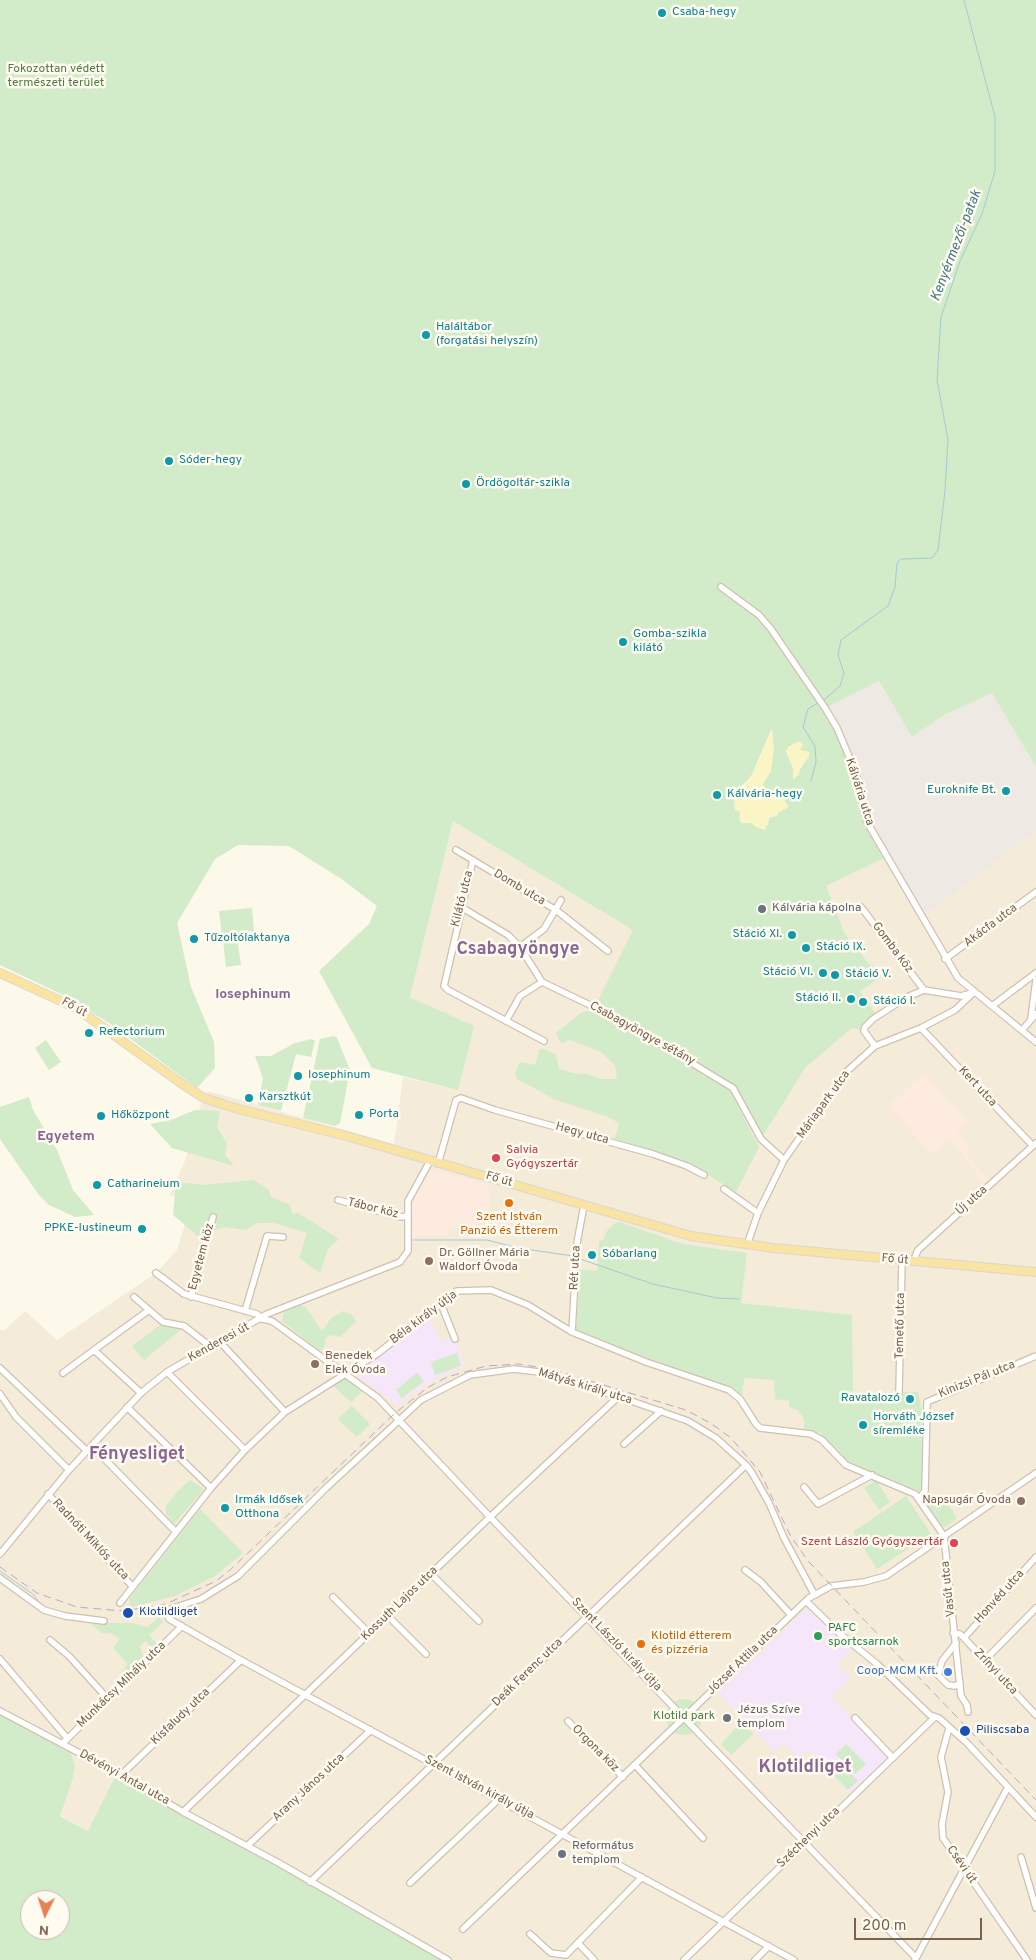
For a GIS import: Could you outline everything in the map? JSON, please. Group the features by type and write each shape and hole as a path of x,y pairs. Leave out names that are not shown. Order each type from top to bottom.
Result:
{"main road":[{"name":"Fő út","path":"0,973 88,1016 204,1098 238,1109 343,1135 682,1234 747,1245 902,1261 1036,1272"}],"street":[{"name":"Kálvária utca","path":"721,587 754,612 771,629 826,708 838,728 856,773 867,822 945,959 958,978 973,993 1023,1029 1036,1042"},
{"name":"Domb utca","path":"456,850 556,910 608,951"},
{"name":"Kilátó utca","path":"473,860 444,986 448,990 544,1041"},
{"name":"Akácfa utca","path":"945,959 1036,892"},
{"name":"Domb utca","path":"520,948 544,929 562,900"},
{"name":"Gomba köz","path":"860,906 924,990"},
{"path":"461,907 508,935 520,948 542,982 520,996 506,1021"},
{"path":"992,1006 1036,973"},
{"path":"1023,1029 1033,1016 1036,980"},
{"name":"Csabagyöngye sétány","path":"542,982 620,1019 733,1088 760,1139 784,1160"},
{"path":"875,1046 864,1032 865,1027 873,1019 907,997 924,990 961,996 973,993"},
{"name":"Máriapark utca","path":"747,1245 758,1213 784,1160 845,1073 875,1046 921,1028 955,1010 973,993"},
{"name":"Kert utca","path":"921,1028 1034,1145"},
{"name":"Kenderesi út","path":"0,1554 69,1470 141,1393 167,1372 277,1310 400,1262 408,1251 408,1202 434,1163 458,1098"},
{"name":"Hegy utca","path":"458,1098 653,1154 687,1166 704,1175"},
{"name":"Új utca","path":"913,1262 918,1250 1034,1145"},
{"path":"724,1188 758,1213"},
{"name":"Tábor köz","path":"338,1200 400,1217 407,1216"},
{"name":"Rét utca","path":"572,1332 578,1237 584,1205"},
{"name":"Egyetem köz","path":"191,1297 213,1217"},
{"path":"246,1311 267,1236 283,1237"},
{"name":"Temető utca","path":"899,1391 902,1261"},
{"path":"156,1273 172,1288 191,1297 257,1314 262,1319 272,1321 277,1310"},
{"name":"Béla király útja","path":"120,1603 211,1488 245,1450 285,1412 377,1354 458,1291 495,1291 528,1305 572,1332 646,1362 729,1390 740,1399 760,1428 811,1434 822,1440 846,1465 910,1490 919,1498 944,1536"},
{"path":"134,1297 163,1322 184,1326 211,1347"},
{"path":"441,1304 455,1338"},
{"path":"63,1373 149,1310"},
{"name":"Szent László király útja","path":"272,1321 378,1398 490,1517 806,1842 915,1959"},
{"path":"220,1342 285,1412"},
{"path":"94,1350 141,1393"},
{"name":"Kinizsi Pál utca","path":"919,1498 925,1491 927,1402 1036,1356"},
{"path":"0,1368 87,1451"},
{"name":"Mátyás király utca","path":"167,1613 170,1609 201,1599 238,1576 399,1419 421,1400 470,1375 514,1369 547,1374 661,1411 706,1432 746,1465 769,1503 787,1544 814,1594"},
{"path":"167,1372 245,1450"},
{"path":"0,1394 16,1417 69,1470"},
{"name":"Kossuth Lajos utca","path":"183,1812 305,1693 618,1397"},
{"path":"127,1407 211,1488"},
{"path":"624,1444 661,1411"},
{"path":"92,1446 176,1532"},
{"name":"Deák Ferenc utca","path":"310,1882 746,1465"},
{"path":"814,1594 831,1586 864,1582 886,1576 1036,1473"},
{"path":"804,1487 818,1504 872,1475"},
{"name":"Radnóti Miklós utca","path":"48,1494 132,1586"},
{"name":"Vasút utca","path":"944,1536 961,1696 967,1705 968,1712"},
{"name":"Honvéd utca","path":"964,1638 1036,1557"},
{"path":"745,1570 761,1582 791,1615"},
{"path":"431,1574 479,1621"},
{"path":"0,1578 44,1610 64,1616 104,1621"},
{"name":"József Attila utca","path":"463,1929 814,1594"},
{"path":"333,1597 369,1633"},
{"path":"806,1601 840,1634 877,1664 930,1715 949,1728 1036,1817"},
{"path":"984,1661 1036,1610"},
{"name":"Szent István király útja","path":"167,1613 169,1619 241,1660 565,1833 642,1878 794,1960"},
{"path":"388,1616 426,1654"},
{"name":"Munkácsy Mihály utca","path":"62,1744 182,1626"},
{"name":"Zrínyi utca","path":"953,1633 960,1634 1036,1715"},
{"path":"50,1640 68,1656 107,1698"},
{"path":"956,1643 942,1661 938,1675 948,1685 955,1686 960,1683"},
{"path":"0,1659 67,1738"},
{"name":"Kisfaludy utca","path":"122,1775 241,1660"},
{"name":"Dévényi Antal utca","path":"0,1711 122,1775 183,1812 310,1882"},
{"name":"Széchenyi utca","path":"684,1960 935,1717"},
{"path":"855,1718 893,1758"},
{"name":"Orgona köz","path":"568,1721 623,1777"},
{"name":"Csévi út","path":"949,1728 941,1757 948,1792 942,1835 1027,1960"},
{"name":"Arany János utca","path":"247,1846 371,1730"},
{"path":"635,1765 703,1838"},
{"path":"915,1959 1008,1788"},
{"path":"410,1883 498,1798"},
{"path":"1021,1857 1036,1908"},
{"path":"530,1934 551,1953 566,1955 642,1878"},
{"path":"310,1882 448,1960"},
{"path":"578,1943 594,1960"},
{"path":"755,1960 769,1946"}],"shaded area":[{"path":"879,681 912,737 946,714 992,692 1036,767 1036,831 922,917 869,831 824,708"},
{"path":"453,821 634,930 733,1088 761,1139 806,1067 852,1028 861,1029 860,991 880,978 844,932 825,886 888,856 922,916 1036,831 1036,1960 448,1960 117,1773 88,1831 60,1815 73,1778 75,1766 69,1747 0,1711 0,1330 5,1330 25,1311 57,1340 156,1273 177,1250 192,1202 170,1195 185,1161 201,1104 208,1091 394,1144 403,1077 458,1090 473,1026 410,997"},
{"path":"924,1073 969,1122 957,1133 971,1149 966,1154 989,1180 983,1185 974,1176 978,1173 950,1140 933,1155 888,1106"},
{"path":"434,1169 490,1185 488,1227 481,1226 480,1238 459,1238 459,1228 450,1227 448,1236 412,1237 410,1212 413,1199 428,1172"},
{"path":"429,1317 441,1342 452,1337 455,1345 458,1344 464,1367 437,1378 395,1405 353,1373 374,1360"},
{"path":"806,1609 853,1647 837,1664 850,1678 832,1697 888,1757 850,1793 810,1751 805,1752 798,1758 784,1743 774,1752 718,1693"}],"green space":[{"name":"Fokozottan védett természeti terület","path":"0,0 1036,0 1036,767 992,693 946,714 912,737 879,681 825,708 850,763 869,831 884,858 826,886 844,932 880,978 860,991 879,1019 864,1031 852,1028 806,1067 761,1139 737,1092 595,1007 633,930 453,821 410,997 474,1026 458,1090 372,1068 319,971 369,924 377,906 343,880 289,846 238,845 215,859 177,923 191,987 214,1042 215,1068 197,1088 109,1023 63,995 0,965","holes":["771,730 771,771 763,783 764,791 772,797 778,815 769,818 768,825 756,827 751,823 741,823 737,790 751,777","794,744 800,750 809,752 809,756 793,779 793,768 786,751"]},
{"path":"252,908 254,931 222,935 219,911"},
{"path":"237,938 241,965 226,967 223,940"},
{"path":"590,1011 618,1024 730,1091 759,1147 736,1192 685,1161 615,1139 619,1123 606,1116 556,1100 517,1079 515,1074 521,1062 535,1065 540,1049 544,1049 556,1055 559,1069 572,1073 587,1074 601,1079 617,1079 615,1065 601,1052 571,1040 567,1040 565,1043 561,1042 558,1039 559,1036 555,1034 582,1012"},
{"path":"334,1036 337,1038 350,1070 340,1123 335,1126 303,1118 320,1039"},
{"path":"312,1039 315,1041 311,1057 296,1054 281,1111 258,1105 263,1078 255,1056 271,1056 295,1043"},
{"path":"46,1040 61,1062 49,1070 35,1048"},
{"path":"29,1097 33,1110 57,1150 73,1190 94,1215 75,1217 49,1205 39,1195 0,1139 0,1107"},
{"path":"195,1110 220,1111 217,1127 227,1144 225,1155 234,1166 172,1148 150,1124 171,1120"},
{"path":"253,1180 268,1189 271,1197 290,1205 292,1214 298,1213 339,1239 328,1249 320,1273 299,1258 307,1233 274,1223 257,1223 246,1230 224,1227 198,1236 173,1215 176,1182 204,1185"},
{"path":"620,1222 682,1244 747,1253 741,1303 852,1315 853,1391 841,1393 918,1392 921,1406 922,1482 920,1491 841,1459 819,1431 818,1434 804,1430 804,1419 798,1410 789,1407 789,1401 775,1399 774,1380 744,1378 742,1396 713,1382 631,1352 576,1329 580,1270 597,1271 599,1241 603,1240 607,1231 615,1223"},
{"path":"300,1303 303,1307 305,1306 322,1331 331,1318 343,1311 352,1315 356,1322 340,1337 330,1335 324,1340 326,1344 320,1351 282,1321 284,1310"},
{"path":"163,1323 183,1328 144,1360 132,1346"},
{"path":"457,1353 461,1366 435,1375 431,1362"},
{"path":"417,1373 424,1381 402,1398 396,1390"},
{"path":"344,1376 363,1391 351,1402 331,1384"},
{"path":"352,1406 370,1424 357,1437 338,1419"},
{"path":"190,1480 204,1489 174,1524 166,1514 166,1506"},
{"path":"876,1480 890,1502 879,1510 864,1488"},
{"path":"906,1496 931,1534 877,1569 853,1532"},
{"path":"932,1499 950,1507 957,1518 946,1527 942,1526 927,1505"},
{"path":"200,1509 243,1553 215,1576 175,1596 132,1607 129,1604 130,1598"},
{"path":"159,1617 163,1622 149,1635 157,1644 153,1647 145,1641 140,1647 143,1657 141,1661 126,1675 122,1672 128,1664 113,1648 120,1639 110,1633 102,1633 90,1623 132,1623 147,1627"},
{"name":"Klotild park","path":"684,1699 697,1704 702,1717 697,1730 684,1735 671,1730 666,1717 671,1704"},
{"path":"0,1711 69,1747 75,1766 73,1778 60,1816 88,1831 117,1773 448,1960 0,1960"},
{"path":"742,1721 753,1734 731,1755 721,1744"},
{"path":"846,1744 866,1764 855,1774 836,1754"},
{"path":"839,1762 858,1781 848,1790 830,1771"}],"sand":[{"path":"772,729 774,747 771,771 763,783 764,791 772,797 783,798 789,807 769,818 765,830 751,823 741,823 739,816 741,812 735,810 734,802 737,790 745,785 754,771"},
{"path":"800,741 803,745 800,750 809,752 809,756 800,767 799,774 793,780 793,768 786,751 788,747"}],"waterway":[{"name":"Kenyérmezői-patak","path":"824,700 840,686 844,673 838,655 841,640 888,606 895,587 897,563 901,559 932,558 938,550 945,491 948,440 937,380 941,317 960,261 982,214 995,171 995,117 964,0"},
{"name":"Kenyérmezői-patak","path":"811,781 816,762 815,746 803,727 808,709 818,703"},
{"path":"413,1240 487,1240 518,1248 573,1256"},
{"path":"580,1259 653,1284 717,1298 739,1299"},
{"path":"0,1571 34,1595 38,1601"}],"railway":[{"path":"0,1567 37,1593 77,1607 123,1611 166,1604 216,1581 229,1571 394,1414 427,1388 447,1377 486,1366 519,1364 554,1370 686,1410 712,1424 731,1438 760,1472 790,1535 808,1561 1036,1800"}],"place":[{"name":"Csaba-hegy","path":"662,13"},
{"name":"Haláltábor (forgatási helyszín)","path":"426,335"},
{"name":"Sóder-hegy","path":"169,461"},
{"name":"Ördögoltár-szikla","path":"466,484"},
{"name":"Gomba-szikla kilátó","path":"623,642"},
{"name":"Euroknife Bt.","path":"1006,791"},
{"name":"Kálvária-hegy","path":"717,795"},
{"name":"Kálvária kápolna","path":"762,909"},
{"name":"Stáció XI.","path":"792,935"},
{"name":"Tűzoltólaktanya","path":"194,939"},
{"name":"Stáció IX.","path":"806,948"},
{"name":"Stáció VI.","path":"823,973"},
{"name":"Stáció V.","path":"835,975"},
{"name":"Stáció II.","path":"851,999"},
{"name":"Stáció I.","path":"863,1002"},
{"name":"Refectorium","path":"89,1033"},
{"name":"Iosephinum","path":"298,1076"},
{"name":"Karsztkút","path":"249,1098"},
{"name":"Porta","path":"359,1115"},
{"name":"Hőközpont","path":"101,1116"},
{"name":"Salvia Gyógyszertár","path":"496,1158"},
{"name":"Catharineium","path":"97,1185"},
{"name":"Szent István Panzió és Étterem","path":"509,1203"},
{"name":"PPKE-Iustineum","path":"142,1229"},
{"name":"Sóbarlang","path":"592,1255"},
{"name":"Dr. Göllner Mária Waldorf Óvoda","path":"429,1261"},
{"name":"Benedek Elek Óvoda","path":"315,1364"},
{"name":"Ravatalozó","path":"910,1399"},
{"name":"Horváth József síremléke","path":"863,1425"},
{"name":"Napsugár Óvoda","path":"1021,1501"},
{"name":"Irmák Idősek Otthona","path":"225,1508"},
{"name":"Szent László Gyógyszertár","path":"954,1543"},
{"name":"Klotildliget","path":"128,1613"},
{"name":"PAFC sportcsarnok","path":"818,1636"},
{"name":"Klotild étterem és pizzéria","path":"641,1644"},
{"name":"Coop-MCM Kft.","path":"948,1672"},
{"name":"Jézus Szíve templom","path":"727,1718"},
{"name":"Piliscsaba","path":"965,1731"},
{"name":"Református templom","path":"562,1854"}],"district":[{"name":"Csabagyöngye","path":"518,950"},
{"name":"Iosephinum","path":"253,995"},
{"name":"Egyetem","path":"66,1137"},
{"name":"Fényesliget","path":"137,1455"},
{"name":"Klotildliget","path":"805,1768"}]}
